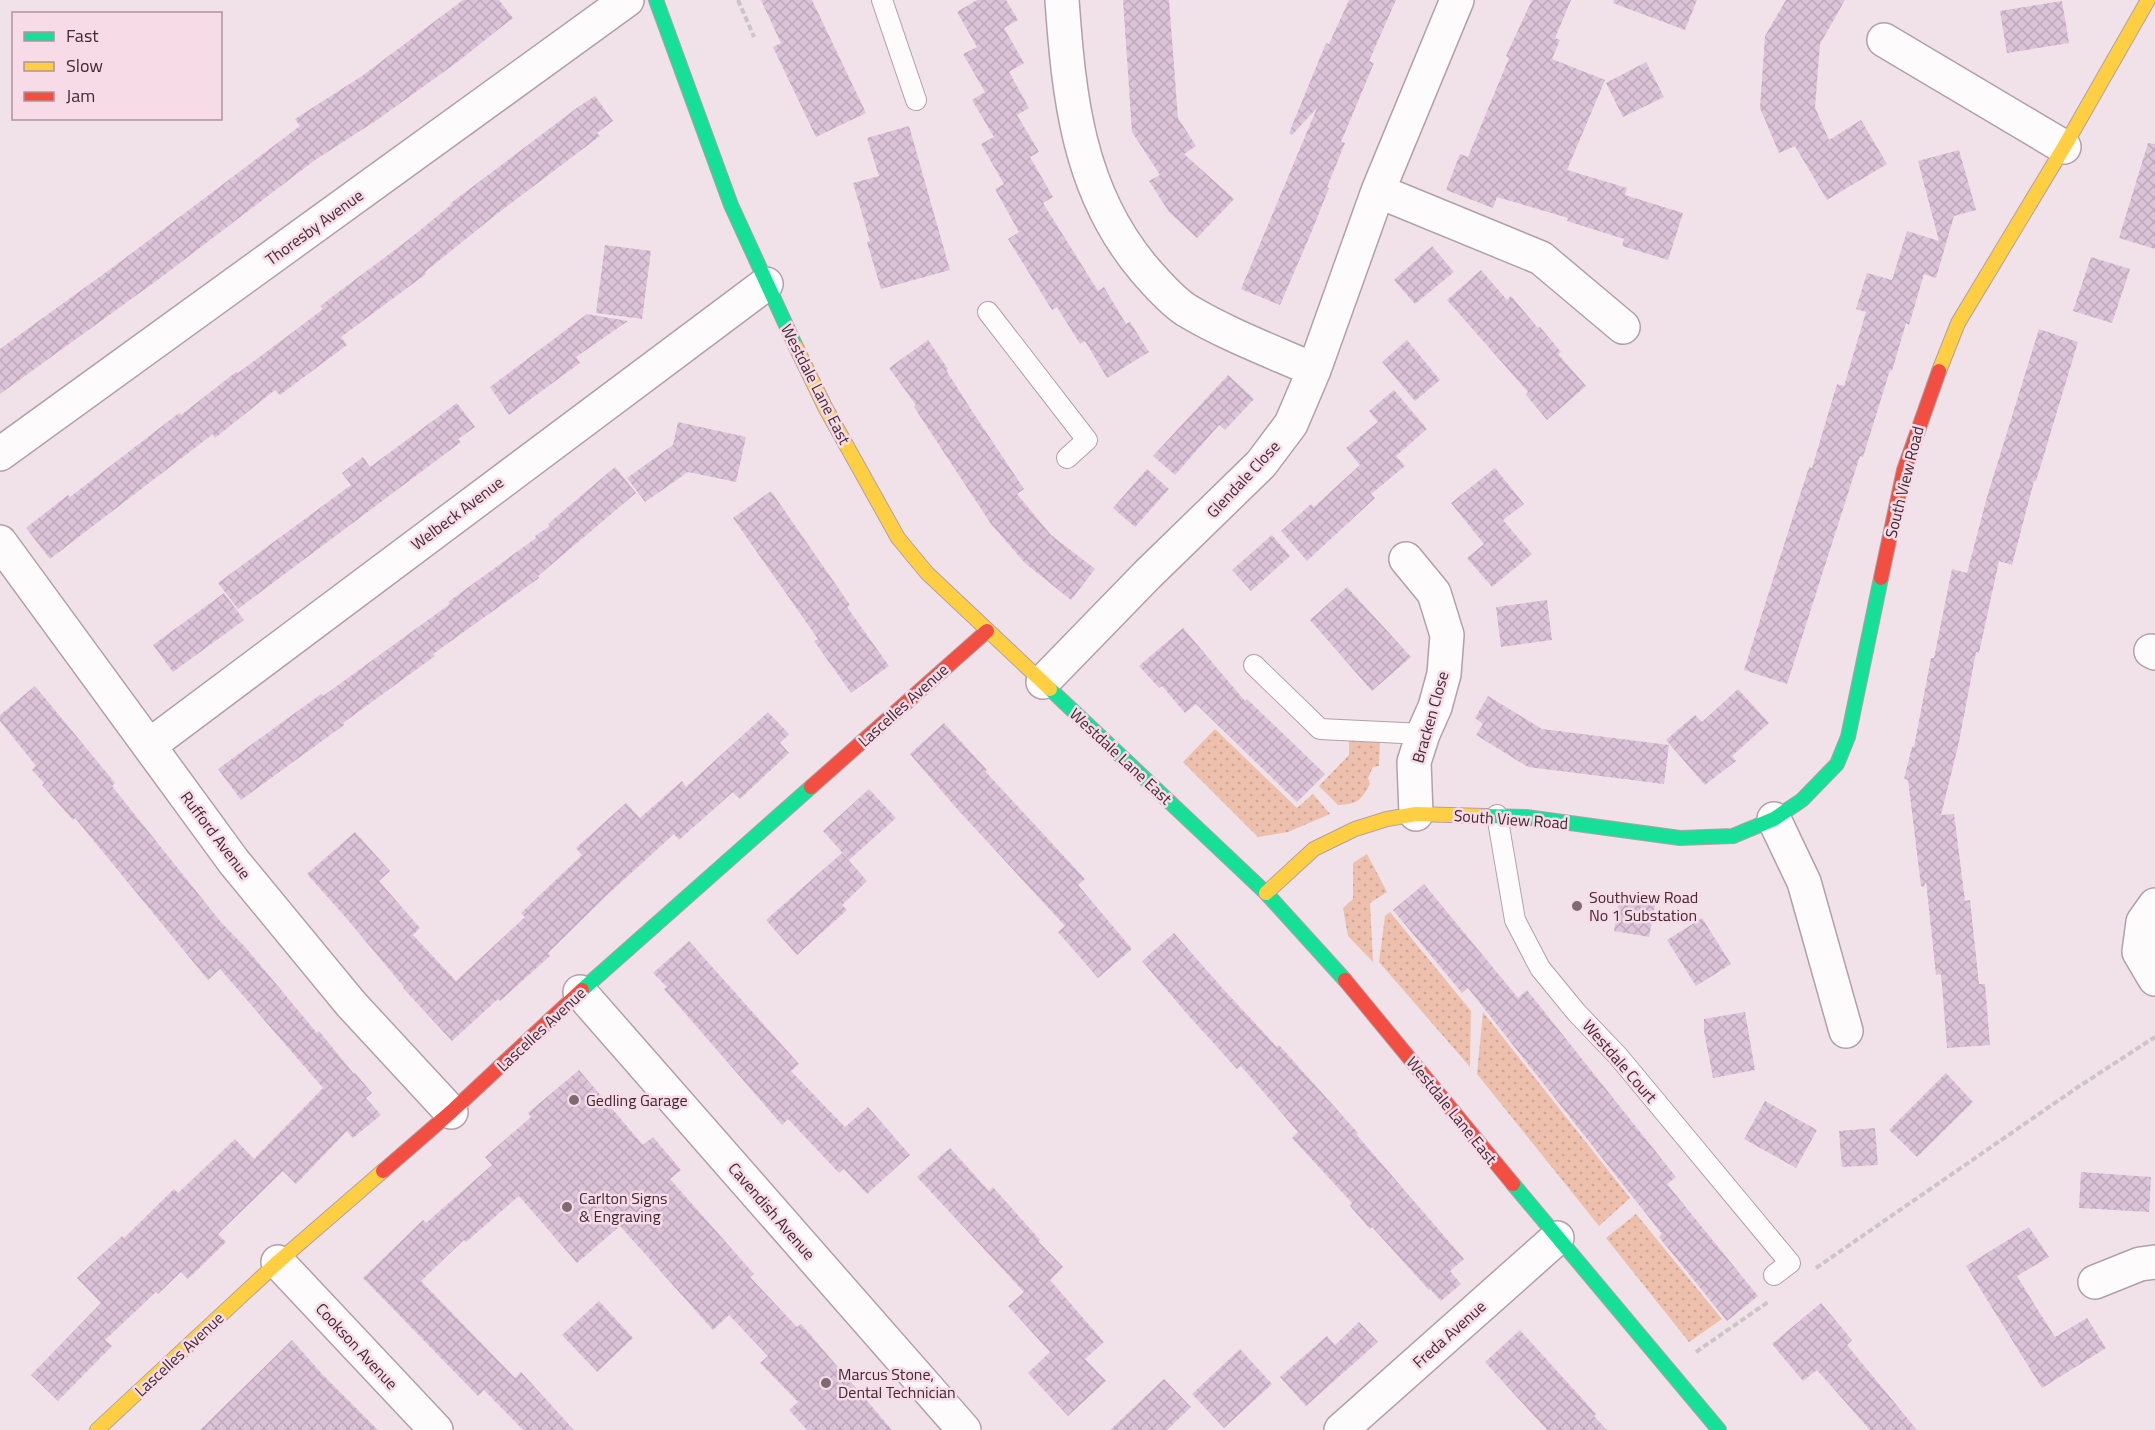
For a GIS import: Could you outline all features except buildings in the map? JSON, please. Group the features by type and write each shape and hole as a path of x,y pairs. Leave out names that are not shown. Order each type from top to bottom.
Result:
{"street":[{"name":"Thoresby Avenue","path":"0,454 627,0"},
{"name":"Westdale Lane East","path":"656,0 731,205 766,284 825,407 898,537 927,573 1266,893 1331,963 1557,1238 1719,1430"},
{"path":"1062,0 1068,73 1083,156 1101,202 1128,250 1154,280 1184,308 1227,332 1314,370"},
{"name":"Glendale Close","path":"1043,682 1261,464 1291,424 1314,370 1378,191 1457,0"},
{"name":"South View Road","path":"1266,893 1314,849 1355,830 1387,819 1416,814 1497,815 1680,838 1732,836 1774,819 1802,800 1837,764 1848,737 1904,470 1926,403 1958,323 2064,147 2148,0"},
{"path":"1884,40 2064,147"},
{"path":"1378,191 1541,258 1623,327"},
{"name":"Welbeck Avenue","path":"150,745 766,284"},
{"name":"Rufford Avenue","path":"0,542 234,862 351,1004 451,1112"},
{"name":"Bracken Close","path":"1406,559 1434,593 1447,634 1444,674 1435,707 1414,762 1416,814"},
{"name":"Lascelles Avenue","path":"97,1430 278,1262 451,1112 580,992 987,631"},
{"path":"1774,819 1804,882 1846,1031"},
{"path":"2155,905 2143,922 2139,952 2155,979"},
{"name":"Cavendish Avenue","path":"580,992 964,1430"},
{"name":"Freda Avenue","path":"1341,1430 1557,1238"},
{"name":"Cookson Avenue","path":"278,1262 436,1430"},
{"path":"2096,1282 2140,1264 2155,1262"}],"lane":[{"path":"882,0 916,100"},
{"path":"988,312 1088,440 1067,458"},
{"path":"1254,665 1320,729 1423,734"},
{"name":"Westdale Court","path":"1497,815 1515,920 1539,968 1576,1012 1618,1056 1790,1263 1774,1275"}],"path":[{"path":"738,0 754,37"},
{"path":"1808,1274 2078,1087 2155,1037"},
{"path":"1698,1349 1769,1301"}],"shaded area":[{"path":"1215,729 1297,808 1313,794 1330,814 1288,832 1258,837 1183,762"},
{"path":"1349,739 1380,739 1379,766 1373,767 1368,778 1370,784 1361,798 1350,804 1338,805 1319,786 1349,755"},
{"path":"1367,854 1387,892 1370,903 1373,962 1348,936 1343,908 1353,899 1353,863"},
{"path":"1390,912 1471,1011 1470,1067 1379,962 1385,916"},
{"path":"1483,1012 1630,1198 1599,1226 1477,1074"},
{"path":"1636,1214 1722,1319 1689,1342 1606,1238"}],"traffic: fast":[{"path":"656,0 731,205 796,347"},
{"path":"1485,816 1526,817 1680,838 1733,836 1774,819 1802,800 1837,764 1848,737 1881,578"},
{"path":"1050,689 1266,893 1345,980"},
{"path":"582,990 811,787"},
{"path":"1513,1184 1719,1430"}],"traffic: slow":[{"path":"1939,371 1958,323 2064,147 2148,0"},
{"path":"796,347 825,407 898,538 927,573 1050,689"},
{"path":"1266,893 1314,849 1355,829 1387,819 1416,814 1485,816"},
{"path":"97,1430 278,1262 383,1171"}],"traffic: jam":[{"path":"1881,578 1904,470 1939,371"},
{"path":"811,787 987,631"},
{"path":"1345,980 1513,1184"},
{"path":"383,1171 451,1112 582,990"}],"place":[{"name":"Southview Road No 1 Substation","path":"1577,906"},
{"name":"Gedling Garage","path":"574,1100"},
{"name":"Carlton Signs & Engraving","path":"567,1207"},
{"name":"Marcus Stone, Dental Technician","path":"826,1383"}]}
